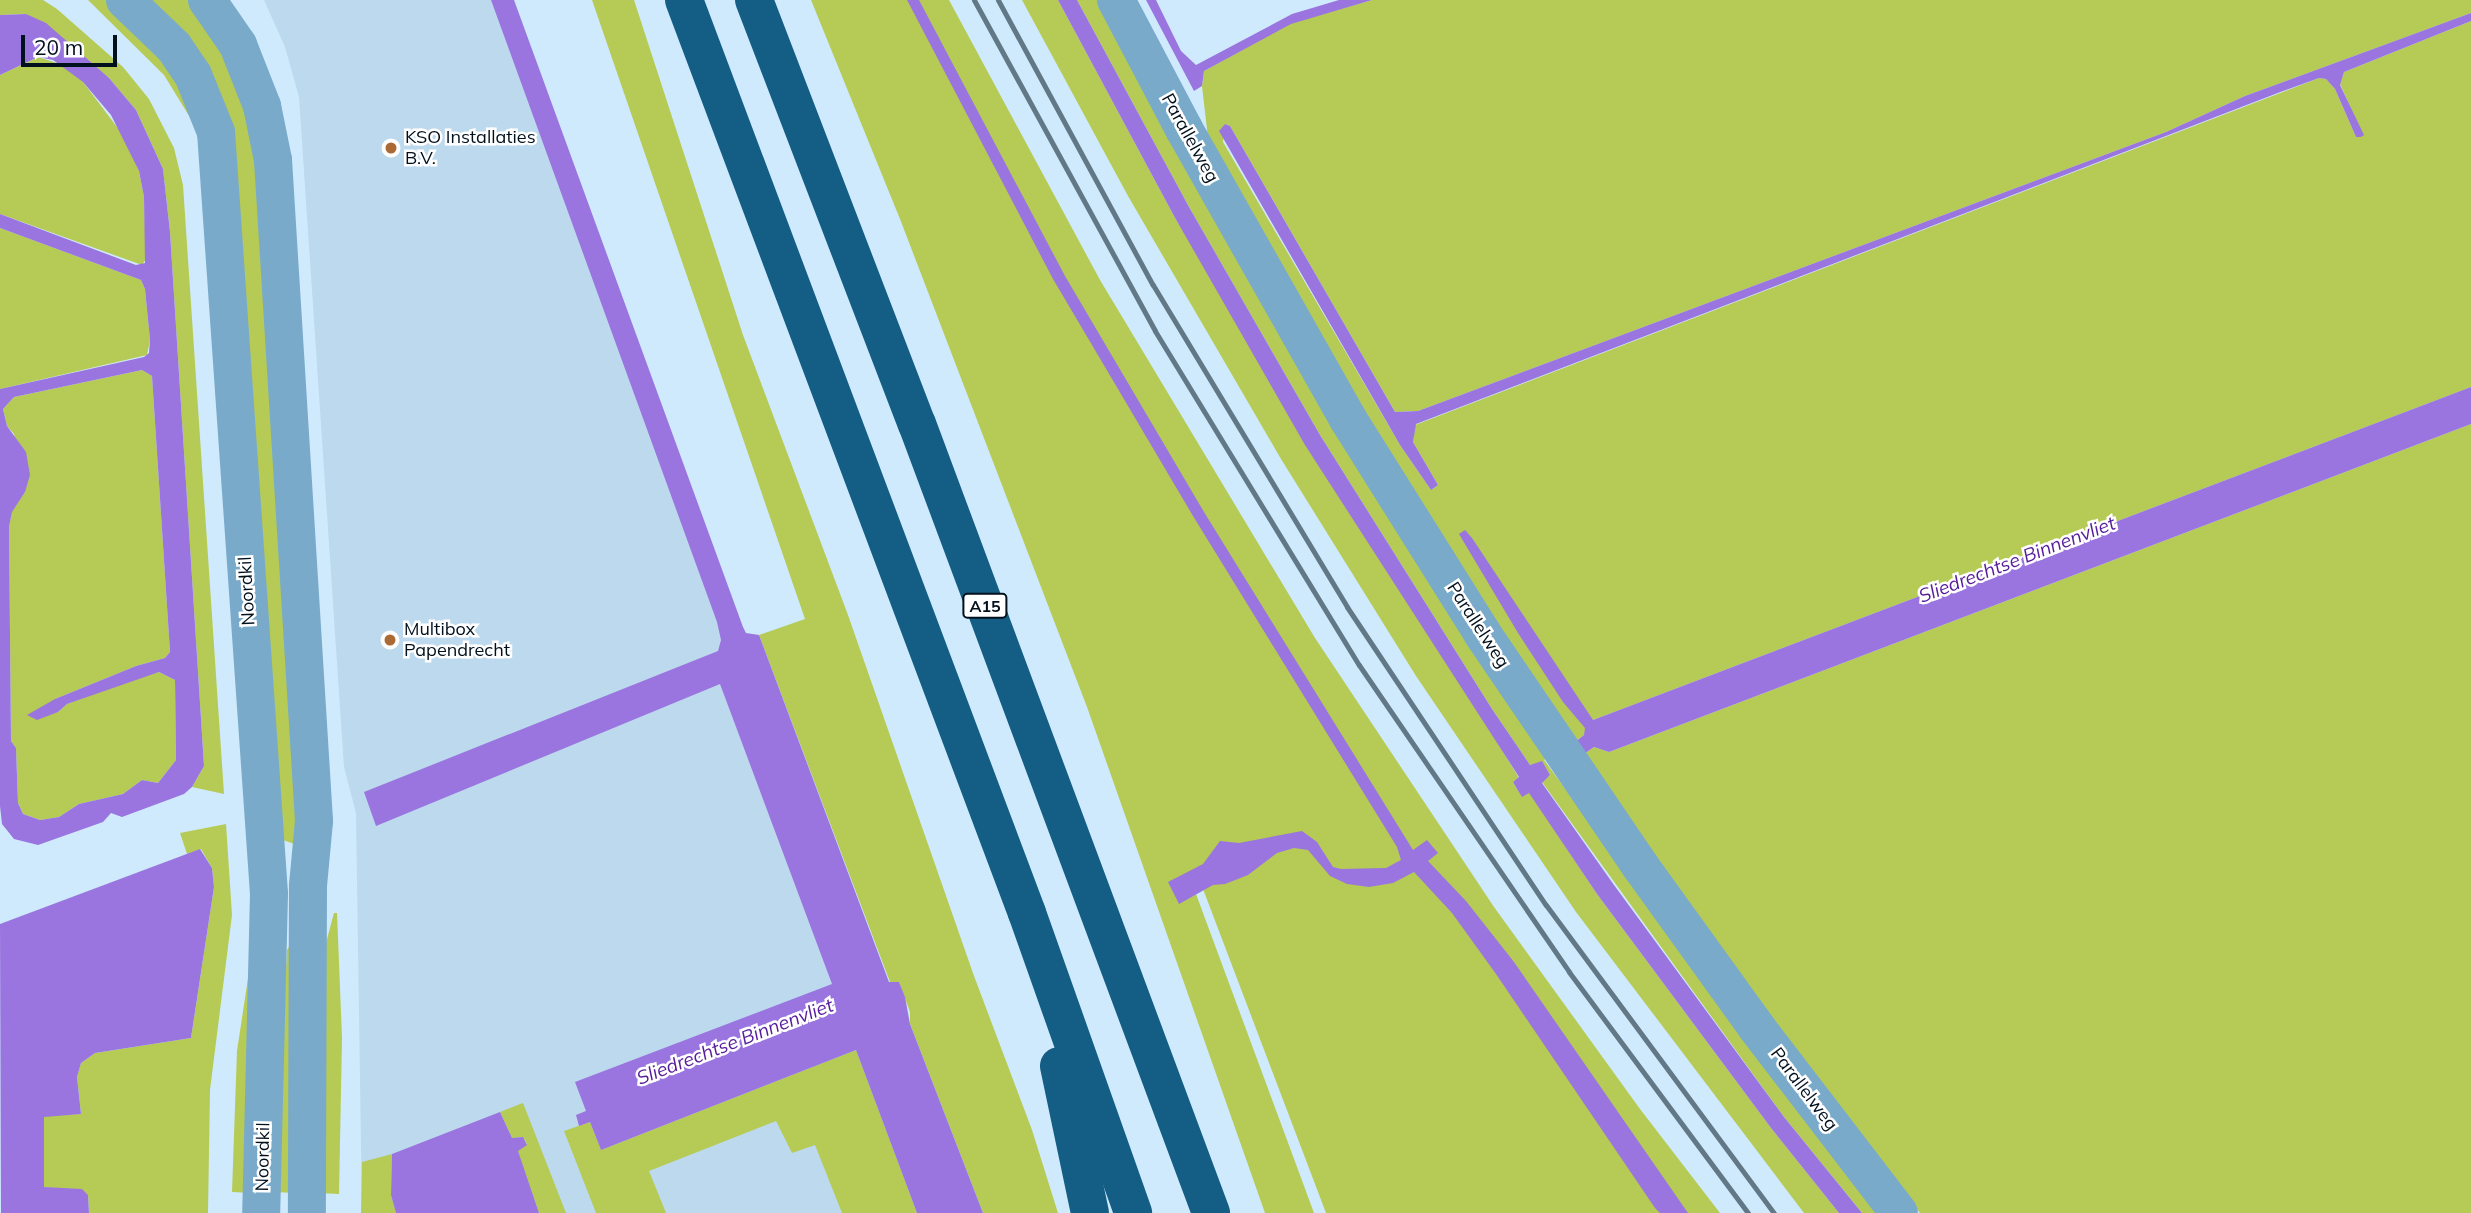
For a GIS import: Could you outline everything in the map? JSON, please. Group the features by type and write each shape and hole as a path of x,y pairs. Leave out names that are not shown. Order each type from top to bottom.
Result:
{"highway":[{"path":"684,0 1027,913 1133,1213"},
{"name":"A15","path":"754,0 922,437 1211,1213"},
{"path":"1027,913 1090,1213"}],"street":[{"name":"Noordkil","path":"125,0 180,57 193,75 216,132 269,894 261,1213"},
{"path":"207,0 238,45 262,106 273,160 314,821 308,887 307,1213"},
{"name":"Parallelweg","path":"1115,0 1184,129 1341,407 1482,633 1641,867 1757,1028 1899,1213"}],"shaded area":[{"path":"264,0 505,0 950,1213 362,1213 356,813 344,767 299,97 285,47"}],"green space":[{"path":"0,0 43,0 57,9 123,67 149,99 174,148 183,185 224,794 192,787 204,766 170,232 163,169 136,110 109,78 26,14 0,15"},
{"path":"88,0 108,0 174,70 194,124 164,75"},
{"path":"144,0 193,0 259,125 303,847 277,838 232,187"},
{"path":"592,0 634,0 743,335 848,615 974,976 1032,1130 1058,1213 983,1213 910,1024 910,1012 899,982 890,982 759,635 805,619"},
{"path":"811,0 949,0 1100,280 1315,638 1494,907 1640,1109 1720,1213 1326,1213 1203,889 1196,894 1314,1213 1265,1213 1087,707 900,219"},
{"path":"1022,0 1058,0 1174,216 1519,778 1513,782 1517,789 1522,796 1529,792 1597,894 1771,1128 1839,1213 1804,1213 1576,912 1416,676 1281,459 1128,196"},
{"path":"1077,0 1098,0 1549,756 1544,760 1879,1213 1862,1213 1784,1117 1542,782 1550,775 1542,762 1530,765 1492,709 1320,435 1189,207"},
{"path":"1372,0 2471,0 2471,13 2245,96 2166,132 1418,411 1395,412 1230,126 1225,124 1223,142 1400,445 1431,490 1438,485 1413,442 1415,425 2319,78 2326,79 2335,89 2356,137 2363,135 2340,84 2344,72 2471,21 2471,387 1593,720 1584,735 1574,743 1416,500 1209,147 1202,86 1204,71 1291,23"},
{"path":"38,57 63,65 83,82 123,135 139,171 144,197 146,259 142,265 0,214 0,75"},
{"path":"0,228 141,280 145,289 150,340 147,355 0,389"},
{"path":"142,370 152,376 170,652 165,658 136,666 55,699 58,712 67,704 137,678 159,672 175,680 176,760 158,783 142,780 123,794 79,804 59,817 40,820 23,814 18,803 16,748 11,741 9,527 12,511 25,492 14,434 7,426 3,409 14,397"},
{"path":"2471,424 2471,1213 1920,1213 1786,1044 1581,756 1594,747 1609,752"},
{"path":"226,824 232,915 210,1090 208,1213 89,1213 88,1195 44,1187 44,1116 81,1114 77,1077 81,1063 95,1053 191,1038 214,887 212,868 201,849 187,854 180,833"},
{"path":"334,913 337,913 342,1038 339,1194 319,1193 323,954"},
{"path":"294,939 296,1193 274,1192 287,950"},
{"path":"252,952 252,1193 232,1192 237,1051"},
{"path":"856,1050 917,1213 842,1213 815,1145 792,1153 776,1121 649,1171 666,1213 596,1213 564,1131 590,1122 601,1150"},
{"path":"523,1103 566,1213 539,1213 517,1150 527,1144 523,1137 512,1138 500,1112"},
{"path":"392,1154 391,1195 396,1213 361,1213 362,1162"}],"water":[{"name":"Sliedrechtse Binnenvliet","path":"491,0 514,0 743,627 746,633 759,635 889,982 899,982 905,997 910,1024 983,1213 917,1213 856,1050 601,1150 590,1122 579,1126 576,1115 586,1111 575,1082 832,984 720,684 376,826 364,792 718,651 721,640 717,622"},
{"path":"907,0 919,0 1065,276 1204,512 1413,850 1427,840 1438,853 1428,861 1466,901 1514,962 1688,1213 1660,1213 1655,1208 1496,974 1452,913 1414,872 1393,883 1369,887 1347,884 1330,876 1308,850 1294,848 1277,853 1248,875 1225,884 1213,885 1179,904 1168,882 1203,864 1220,841 1239,843 1302,831 1317,842 1333,867 1386,868 1401,860 1397,847 1193,516 1053,279"},
{"path":"1058,0 1077,0 1189,207 1320,435 1492,709 1530,765 1542,761 1550,775 1542,783 1614,885 1784,1117 1862,1213 1839,1213 1771,1128 1597,894 1529,793 1522,797 1513,782 1519,777 1305,445 1174,216"},
{"path":"1146,0 1156,0 1181,51 1196,65 1292,14 1339,0 1372,0 1291,24 1204,71 1202,86 1194,91"},
{"path":"2471,13 2471,21 2344,72 2340,85 2364,135 2361,137 2356,137 2335,89 2326,79 2319,78 2283,91 1416,424 1413,442 1438,485 1431,490 1400,445 1219,131 1225,124 1230,126 1395,412 1418,411 2166,132 2245,96"},
{"path":"26,14 46,23 109,78 136,110 163,169 170,232 204,766 192,787 184,794 122,817 111,813 103,822 38,845 14,839 2,824 0,806 0,389 144,357 149,353 150,340 145,289 141,280 0,228 0,214 136,265 145,263 144,197 139,171 111,115 83,82 53,60 38,57 0,75 0,15","holes":["142,370 152,376 170,652 165,658 136,666 55,699 27,715 37,720 58,712 67,704 159,672 175,680 176,760 158,783 142,780 123,794 79,804 59,817 40,820 23,814 18,803 16,748 11,741 9,527 12,512 25,492 30,475 26,452 7,426 3,409 14,397"]},
{"name":"Sliedrechtse Binnenvliet","path":"2471,387 2471,424 1609,752 1594,747 1581,756 1574,743 1584,735 1585,728 1563,702 1518,633 1459,534 1465,530 1472,538 1593,720"},
{"path":"200,849 212,868 214,887 191,1038 95,1053 81,1063 77,1077 81,1114 44,1117 44,1187 82,1189 88,1195 89,1213 1,1213 0,924"},
{"path":"500,1112 512,1138 523,1137 527,1145 518,1151 539,1213 396,1213 391,1195 392,1154"}],"railway":[{"path":"974,0 1155,331 1359,665 1569,972 1748,1213"},
{"path":"998,0 1153,285 1347,607 1546,905 1774,1213"}],"place":[{"name":"KSO Installaties B.V.","path":"391,148"},
{"name":"Multibox Papendrecht","path":"390,640"}]}
